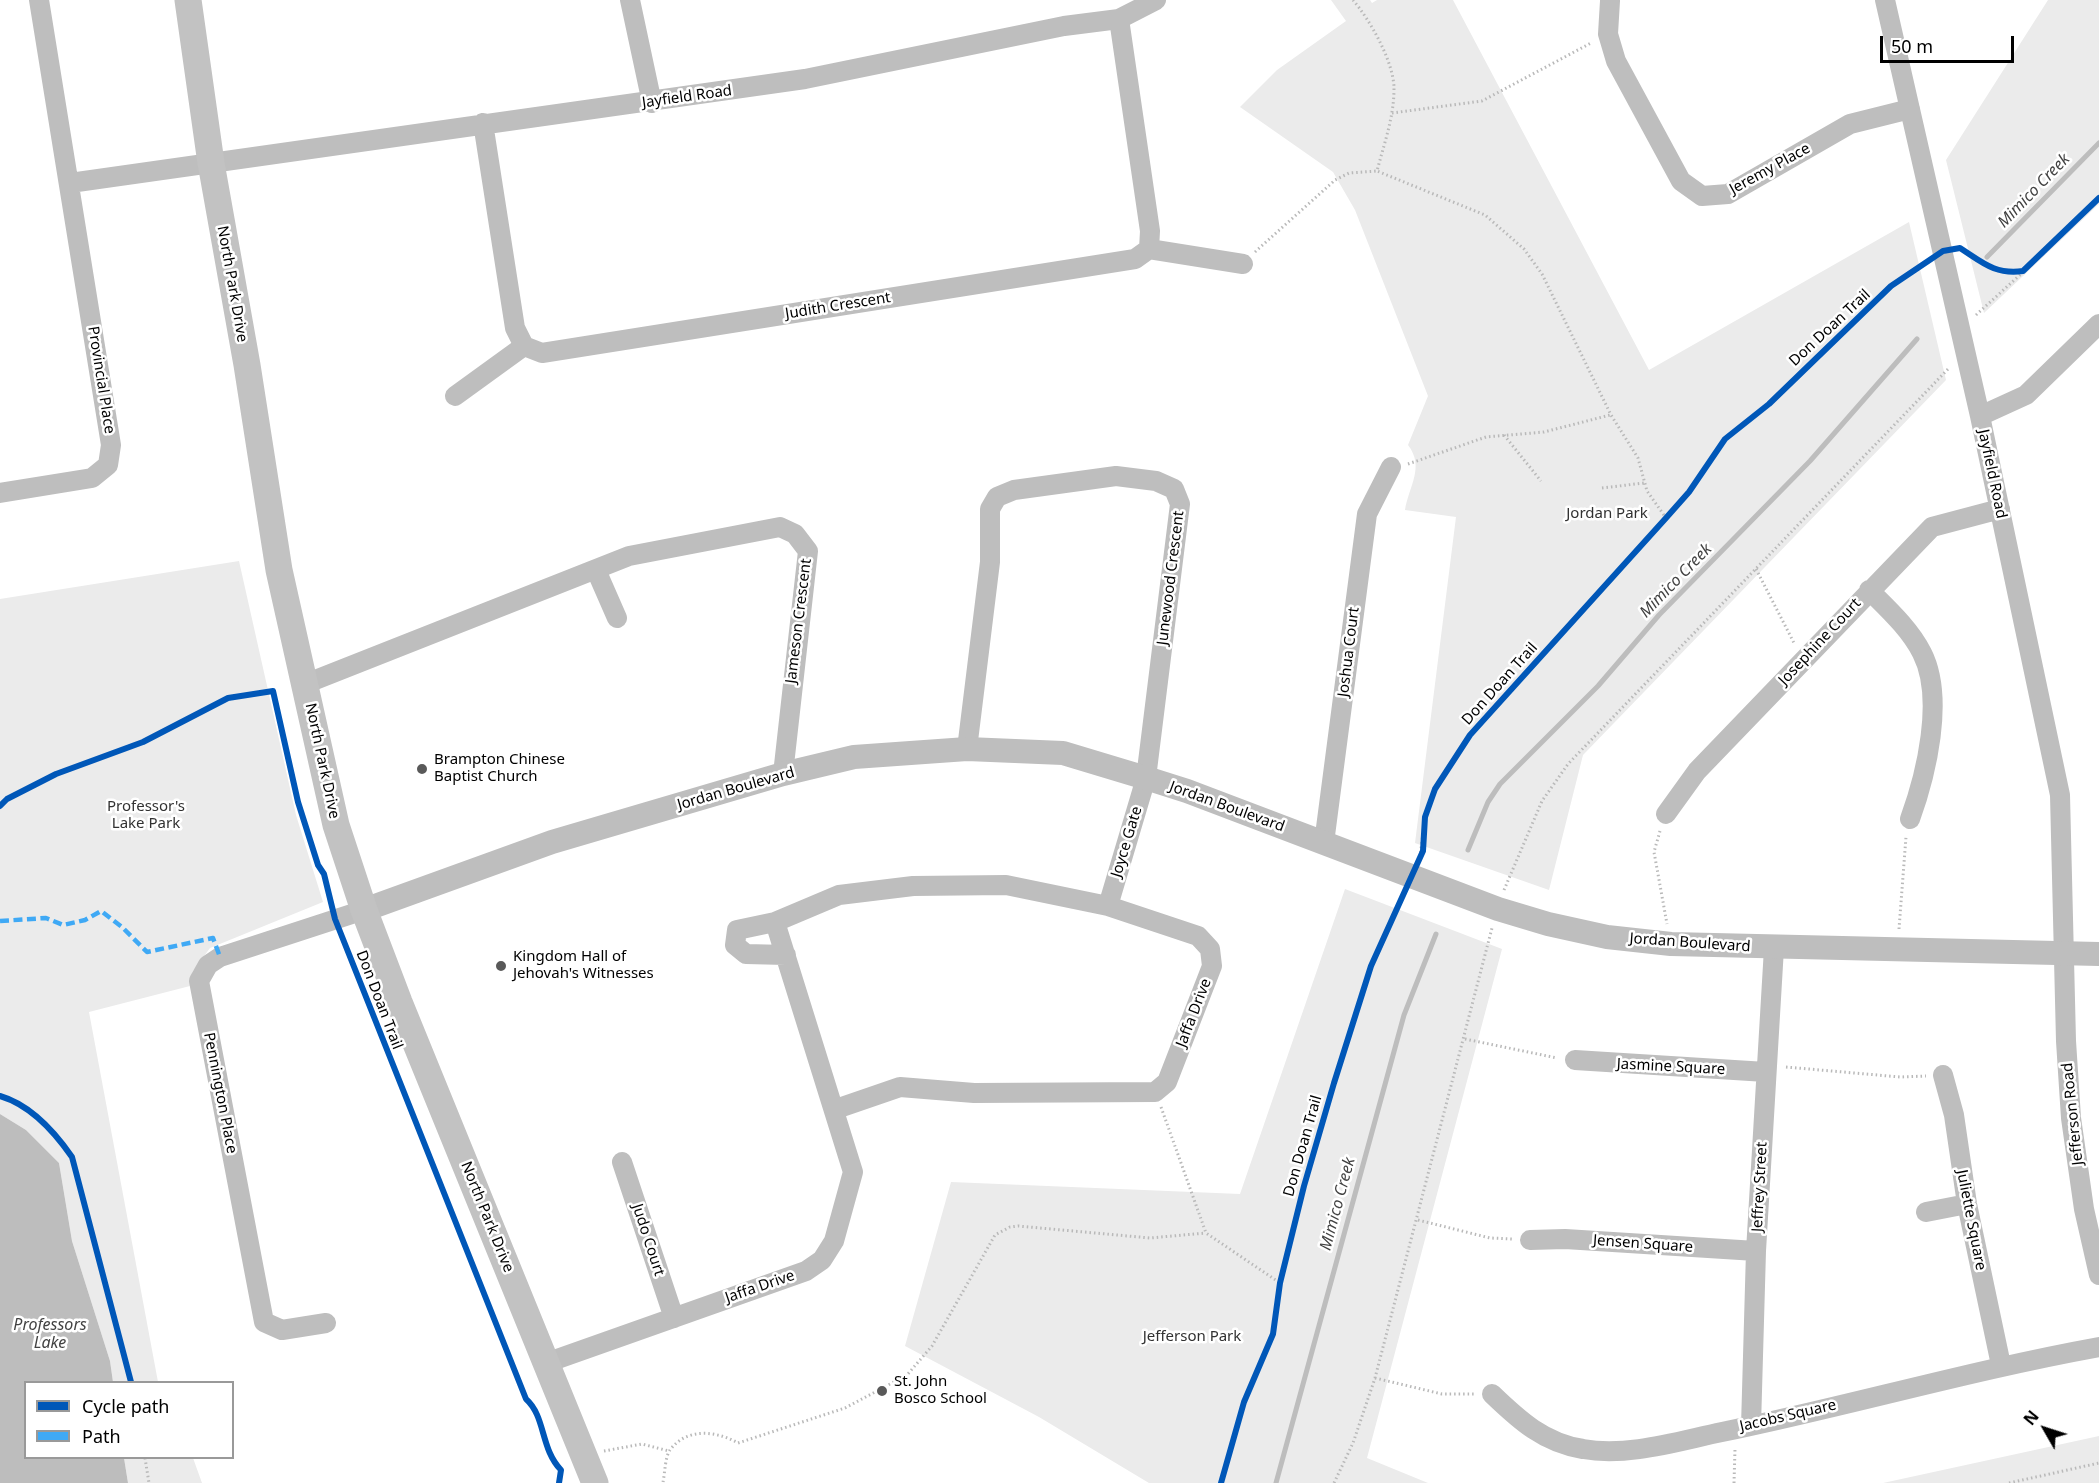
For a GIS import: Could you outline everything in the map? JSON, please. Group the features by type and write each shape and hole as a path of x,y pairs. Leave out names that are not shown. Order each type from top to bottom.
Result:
{"main road":[{"name":"North Park Drive","path":"188,0 211,163 247,365 279,570 336,825 364,910 595,1483"}],"street":[{"name":"Provincial Place","path":"0,493 92,478 108,465 111,445 39,0"},
{"path":"630,0 652,103"},
{"name":"Jayfield Road","path":"211,163 483,123 652,103 806,79 1064,26 1119,19 1155,0"},
{"name":"Jayfield Road","path":"1886,0 1963,349 1980,416 2060,795 2063,952"},
{"name":"Jeremy Place","path":"1610,1 1608,34 1616,61 1681,181 1702,196 1728,194 1850,124 1910,109"},
{"path":"1119,19 1150,231 1149,249 1242,264"},
{"path":"455,396 524,346 515,328 483,123"},
{"path":"70,183 211,163"},
{"name":"Judith Crescent","path":"524,346 542,353 565,350 1135,259 1149,249"},
{"path":"1980,416 2026,395 2099,324"},
{"name":"Joshua Court","path":"1324,843 1367,514 1391,467"},
{"name":"Junewood Crescent","path":"967,749 990,562 990,509 997,497 1014,490 1116,476 1156,481 1174,489 1180,504 1146,778"},
{"name":"Josephine Court","path":"1665,814 1697,771 1932,527 2000,509"},
{"name":"Jameson Crescent","path":"305,684 629,556 780,527 795,534 808,551 783,774"},
{"path":"596,570 617,618"},
{"path":"1869,590 1906,629 1917,645 1923,654 1930,680 1933,704 1922,784 1910,819"},
{"name":"Jordan Boulevard","path":"364,910 552,842 783,774 854,757 967,749 1063,753 1187,791 1498,909 1548,924 1607,937 1671,944 1774,948 2099,954"},
{"name":"Joyce Gate","path":"1108,906 1146,778"},
{"name":"Jaffa Drive","path":"786,955 746,954 735,945 737,930 775,922 838,895 913,886 1006,885 1108,906 1198,936 1210,949 1212,966 1167,1082 1155,1092"},
{"name":"Pennington Place","path":"326,1323 282,1330 264,1322 199,981 208,965 220,957 364,910"},
{"name":"Jaffa Drive","path":"546,1362 806,1271 822,1260 834,1241 853,1172 836,1110 775,922"},
{"name":"Jeffrey Street","path":"1744,1427 1774,948"},
{"name":"Jefferson Road","path":"2063,952 2071,1118 2084,1209 2099,1275"},
{"name":"Jasmine Square","path":"1575,1060 1766,1072"},
{"name":"Juliette Square","path":"1943,1075 1954,1115 1966,1204 2001,1365"},
{"path":"836,1110 900,1087 974,1093 1155,1092"},
{"name":"Judo Court","path":"622,1162 674,1318"},
{"path":"1926,1212 1966,1204"},
{"name":"Jensen Square","path":"1530,1240 1565,1239 1756,1251"},
{"name":"Jacobs Square","path":"1492,1394 1530,1428 1556,1442 1583,1449 1608,1451 1649,1446 1744,1427 2001,1365 2099,1347"}],"path":[{"path":"1353,0 1372,27 1387,60 1394,86 1392,113 1377,171"},
{"path":"1392,113 1482,100 1608,34"},
{"path":"1242,264 1335,180 1349,173 1377,171 1485,215 1524,249 1542,274 1611,415 1638,458 1645,483 1666,518"},
{"path":"1334,1483 1353,1443 1375,1378 1465,1038 1484,948 1508,875 1542,801 1568,764 1947,372 1963,349 1970,321 2099,198"},
{"path":"1943,251 1960,248 1985,267 2000,272 2023,271"},
{"path":"1391,467 1417,462 1453,447 1504,435 1544,432 1611,415"},
{"path":"1504,435 1540,481"},
{"path":"1602,488 1645,483"},
{"path":"1756,569 1803,660"},
{"path":"0,806 7,799 56,774 143,741 228,698 273,694"},
{"path":"1665,814 1654,852 1671,944"},
{"path":"1899,949 1903,850 1910,819"},
{"path":"1465,1038 1575,1060"},
{"path":"1766,1072 1783,1066 1900,1077 1943,1075"},
{"path":"1155,1092 1206,1233 1280,1284"},
{"path":"0,1096 30,1111 57,1136 72,1157 130,1381"},
{"path":"1418,1220 1490,1238 1530,1240"},
{"path":"663,1482 669,1451 687,1437 710,1432 725,1435 738,1443 845,1408 907,1375 932,1346 995,1235 1010,1227 1150,1238 1206,1233"},
{"path":"1375,1378 1442,1394 1492,1394"},
{"path":"1734,1483 1744,1427"},
{"path":"583,1457 642,1444 669,1451"},
{"path":"145,1459 149,1483"},
{"path":"2009,1483 2099,1463"}],"green space":[{"name":"Jordan Park","path":"1331,0 1370,0 1372,3 1377,0 1453,0 1649,370 1909,222 1946,380 1583,755 1549,890 1415,843 1456,517 1405,510 1416,469 1413,453 1408,445 1428,396 1355,210 1333,172 1240,107 1277,70 1346,21"},
{"path":"2048,0 2099,0 2099,204 1984,313 1946,160"},
{"name":"Professor's Lake Park","path":"239,561 296,815 323,902 210,948 193,971 190,986 89,1012 158,1381 113,1381 110,1361 72,1241 59,1163 26,1130 0,1114 0,599"},
{"name":"Jefferson Park","path":"1345,889 1502,949 1367,1458 1428,1483 1149,1483 1039,1417 905,1346 951,1182 1240,1194"},
{"path":"2099,1436 2099,1483 1883,1483"},
{"path":"124,1459 193,1459 202,1483 128,1483"}],"water":[{"name":"Professors Lake","path":"0,1114 26,1130 59,1163 72,1241 110,1361 113,1381 24,1381 24,1459 124,1459 128,1483 0,1483"}],"waterway":[{"name":"Mimico Creek","path":"1987,257 2099,143"},
{"name":"Mimico Creek","path":"1468,850 1488,802 1500,784 1598,686 1659,615 1810,461 1917,339"},
{"name":"Mimico Creek","path":"1276,1483 1404,1015 1436,934"}],"marked path":[{"path":"0,921 46,918 63,925 85,920 101,911 122,927 147,952 213,938 220,957"}],"cycle path":[{"name":"Don Doan Trail","path":"1221,1483 1244,1402 1273,1334 1280,1283 1304,1186 1371,966 1423,851 1425,817 1435,789 1470,735 1689,492 1725,439 1769,404 1891,286 1943,251 1960,248 1997,269 2023,271 2099,198"},
{"name":"Don Doan Trail","path":"0,806 7,799 56,774 143,742 228,698 273,691 298,802 318,865 324,874 335,919 526,1399 537,1415 549,1452 561,1470 559,1483"},
{"path":"0,1096 32,1112 58,1138 72,1157 131,1381"}],"place":[{"name":"Brampton Chinese Baptist Church","path":"422,769"},
{"name":"Kingdom Hall of Jehovah's Witnesses","path":"501,966"},
{"name":"St. John Bosco School","path":"882,1391"}]}
